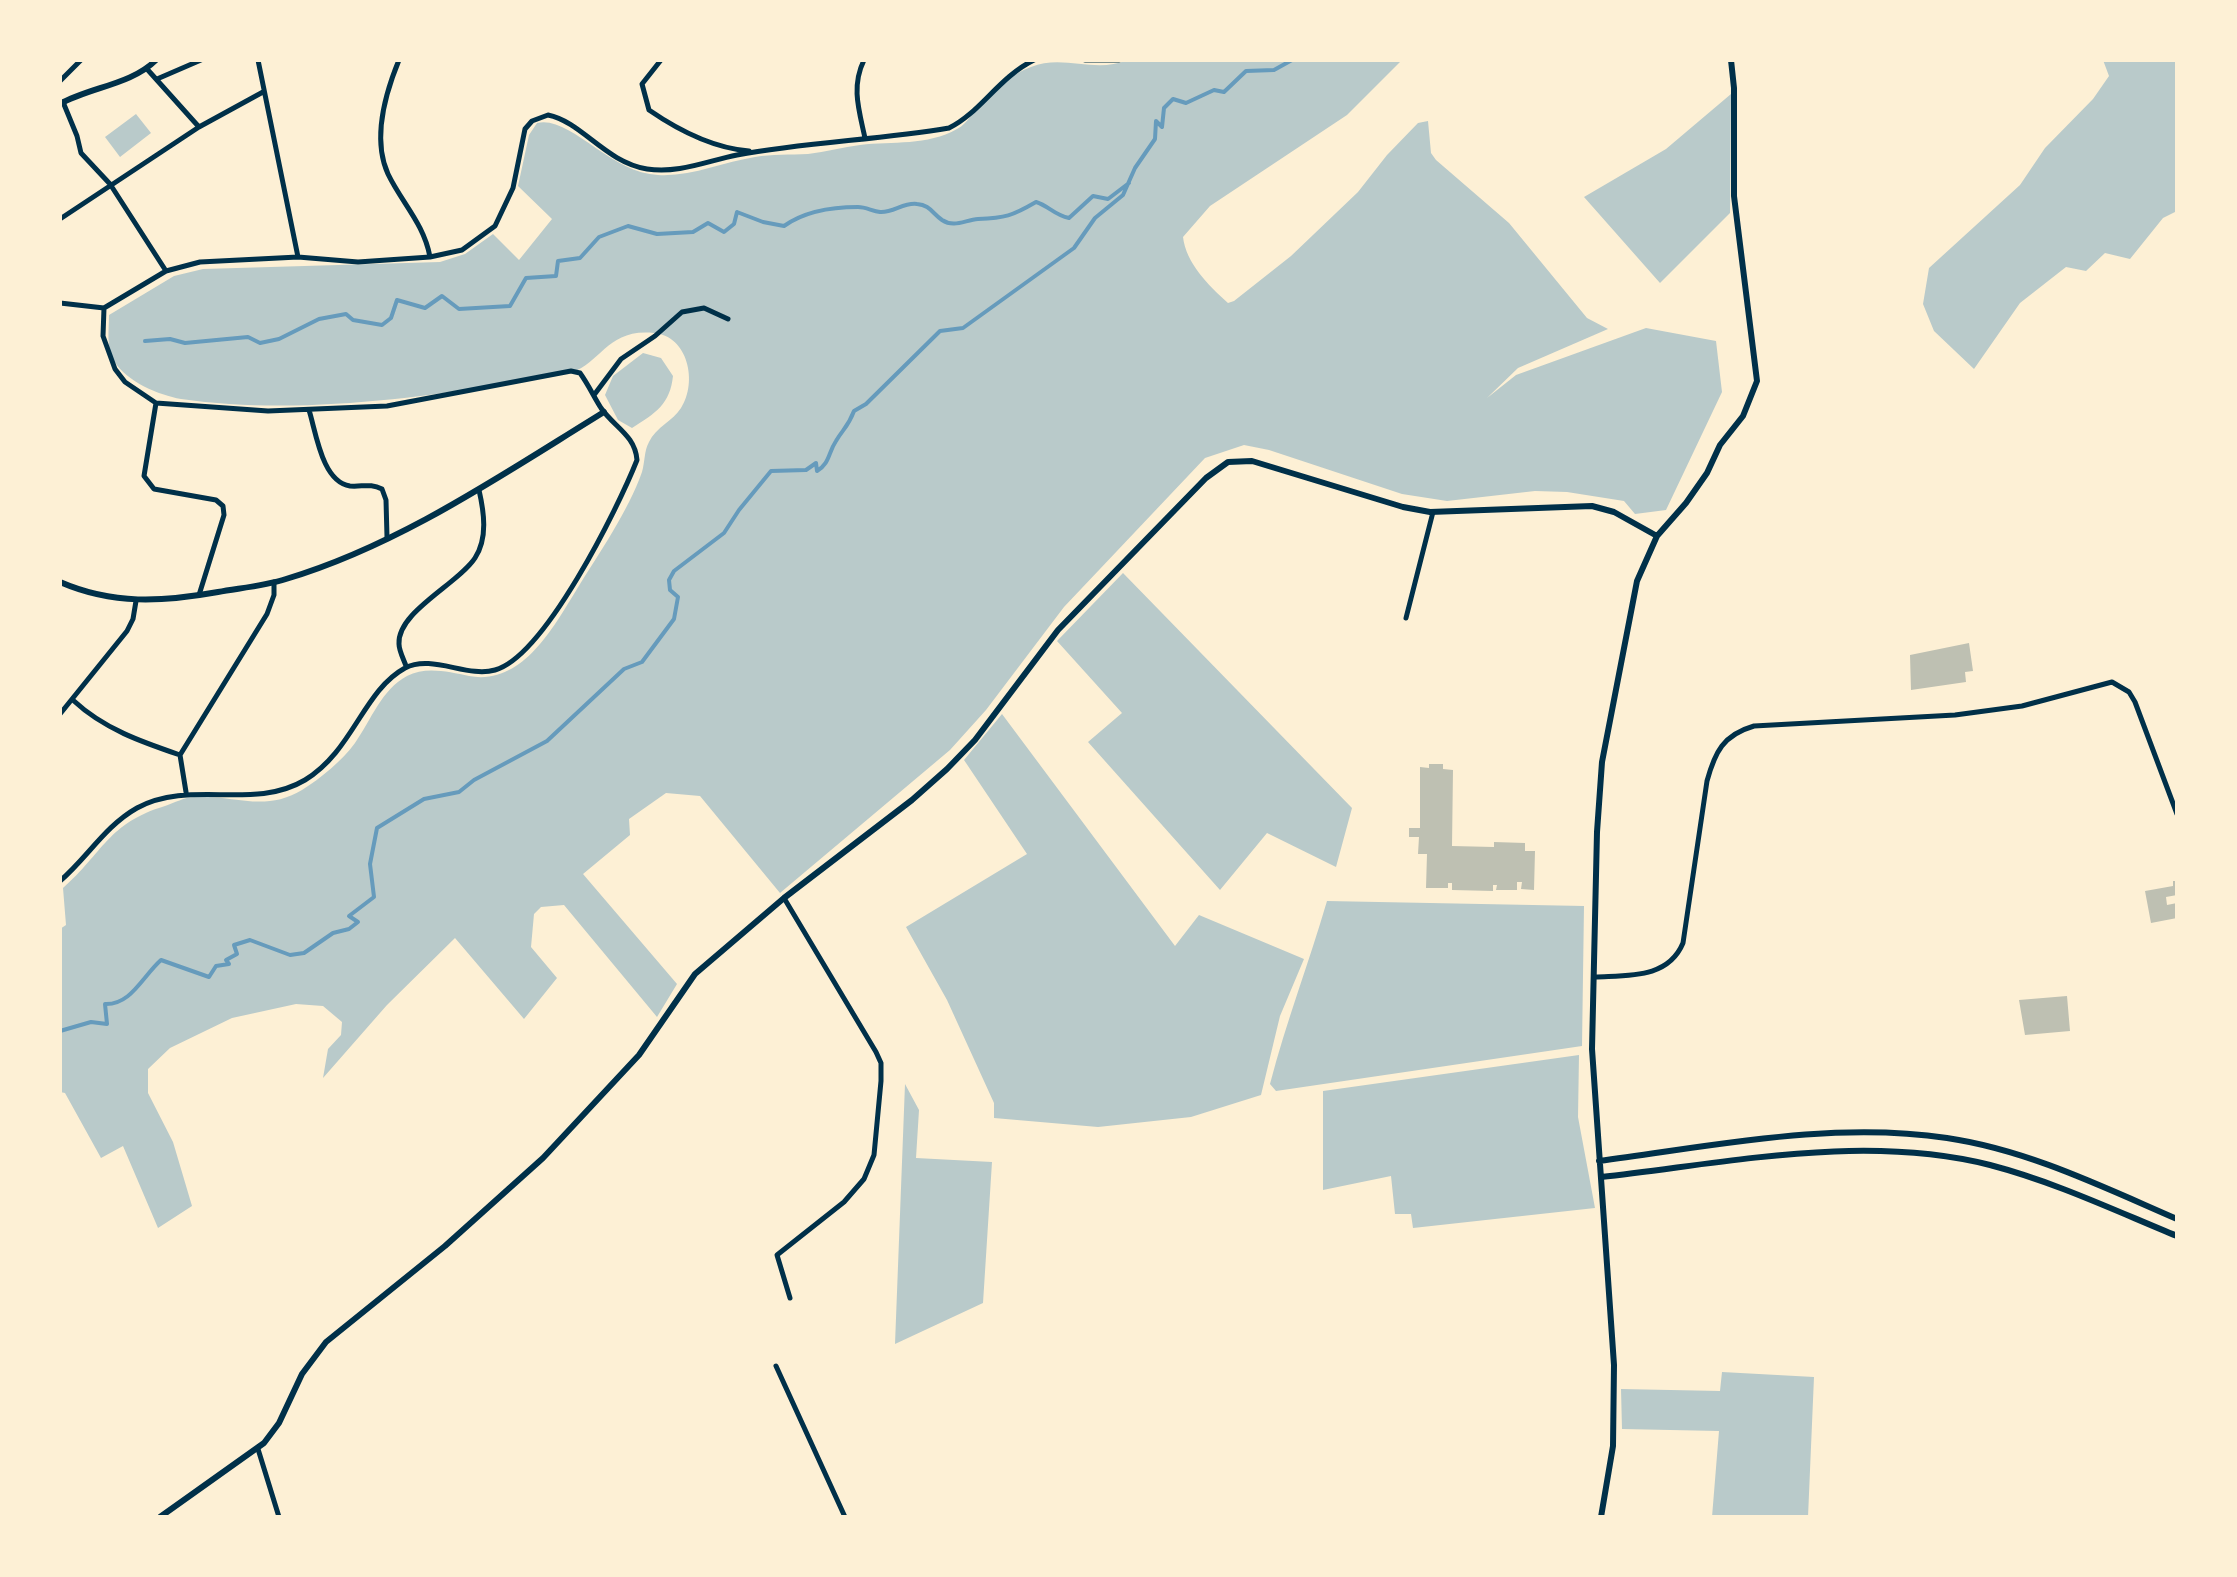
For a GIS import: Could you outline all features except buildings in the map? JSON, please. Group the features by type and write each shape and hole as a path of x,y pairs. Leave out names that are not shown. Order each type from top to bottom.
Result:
{"street":[{"path":"60,81 81,60"},
{"path":"156,60 147,69 61,103 78,136 81,153 110,184 166,270"},
{"path":"156,79 201,60"},
{"path":"258,60 298,257"},
{"path":"398,60 380,139 389,174 419,223 430,257"},
{"path":"661,60 642,84 648,110 709,142 733,150 760,152"},
{"path":"864,60 857,74 855,98 865,138"},
{"path":"60,302 104,308 166,270 200,262 298,257 358,262 430,257 462,250 495,226 514,188 525,130 532,121 548,114 563,120 611,156 649,170 690,167 760,152 948,128 963,121 1006,76 1034,60"},
{"path":"1084,60 1119,60"},
{"path":"1601,1517 1613,1446 1614,1365 1592,1049 1602,762 1637,581 1658,536 1707,473 1720,445 1744,416 1757,381 1734,196 1731,60"},
{"path":"147,69 199,127"},
{"path":"60,219 199,127 264,92"},
{"path":"60,881 118,821 138,807 186,793 277,794 309,778 346,744 376,692 406,668 448,666 494,671 511,662 556,611 596,545 637,460 630,437 604,412 580,373 572,371 387,406 268,410 156,403 125,382 110,361 103,336 104,308"},
{"path":"594,396 622,359 682,312 704,308 728,320"},
{"path":"156,403 144,476 148,483 154,488 216,500 223,506 224,514 199,595"},
{"path":"309,409 329,471 338,482 348,486 374,484 382,489 388,537"},
{"path":"60,582 136,602 274,582 311,571 479,490 604,412"},
{"path":"160,1517 258,1449 279,1423 299,1379 326,1342 445,1246 543,1158 639,1054 696,974 784,898 947,769 984,728 1058,630 1206,478 1228,462 1252,461 1403,507 1433,512 1592,506 1614,512 1658,536"},
{"path":"406,668 398,643 403,624 474,559 481,543 484,515 479,490"},
{"path":"1406,618 1433,512"},
{"path":"186,793 180,755 267,614 273,601 274,582"},
{"path":"60,714 131,624 136,602"},
{"path":"1595,977 1656,972 1678,954 1714,757 1722,743 1740,730 1754,726 1955,715 2022,706 2112,682 2129,692 2134,702 2177,814"},
{"path":"74,701 88,714 132,738 180,755"},
{"path":"784,898 872,1044 882,1072 874,1155 864,1179 844,1202 776,1257 790,1298"},
{"path":"1598,1161 1806,1133 1950,1138 2032,1159 2177,1219"},
{"path":"1600,1177 1816,1152 1892,1151 1988,1165 2071,1192 2177,1236"},
{"path":"776,1366 845,1517"},
{"path":"258,1449 279,1517"}],"shaded area":[{"path":"1127,60 1402,60 1347,115 1210,206 1183,237 1193,265 1228,303 1234,301 1291,256 1358,192 1418,123 1428,121 1431,153 1436,160 1509,223 1587,318 1608,329 1518,368 1487,398 1516,375 1646,328 1716,341 1722,392 1666,510 1635,514 1624,501 1567,492 1535,491 1447,501 1402,494 1244,445 1205,458 1064,607 986,710 950,750 780,893 700,796 666,793 629,819 630,835 583,874 677,984 657,1017 564,905 541,907 534,914 531,947 557,978 524,1019 455,938 387,1005 323,1078 328,1049 341,1035 342,1022 323,1006 296,1004 232,1018 170,1048 148,1069 148,1093 173,1142 192,1206 158,1228 123,1146 101,1158 65,1093 60,1092 60,929 66,925 63,888 118,830 146,813 191,797 261,802 302,790 344,756 384,697 407,676 430,671 488,677 520,663 546,636 612,532 636,487 649,442 678,413 686,397 689,374 675,342 654,333 638,333 615,341 582,368 546,378 424,396 342,403 220,403 163,394 127,375 110,350 109,315 174,276 203,269 440,262 465,254 493,234 519,260 552,219 518,186 529,135 537,123 563,127 640,172 683,174 761,156 934,138 961,126 992,90 1031,67 1055,62 1103,65"},
{"path":"2103,60 2177,60 2177,211 2163,218 2130,259 2105,253 2086,271 2066,267 2020,303 1974,369 1934,331 1923,304 1929,268 2020,185 2045,148 2093,99 2109,76"},
{"path":"1731,94 1730,213 1660,283 1584,197 1666,149"},
{"path":"136,114 151,133 120,157 105,137"},
{"path":"643,353 661,358 673,376 669,394 660,407 632,428 618,420 605,395 613,376"},
{"path":"1123,573 1352,808 1336,867 1267,833 1220,890 1088,742 1122,713 1057,641"},
{"path":"1002,714 1175,946 1199,915 1304,959 1280,1016 1261,1095 1191,1117 1098,1127 994,1118 994,1103 947,1000 906,927 1027,854 964,760"},
{"path":"1327,901 1584,906 1582,1046 1276,1091 1270,1084"},
{"path":"1579,1055 1578,1117 1595,1208 1413,1228 1411,1214 1395,1214 1391,1176 1323,1190 1323,1091"},
{"path":"905,1084 919,1110 916,1158 992,1162 983,1303 895,1344"},
{"path":"1722,1372 1814,1377 1808,1517 1712,1517 1719,1431 1622,1429 1621,1389 1720,1391"}],"waterway":[{"path":"60,1031 91,1022 107,1024 105,1004 129,995 161,960 209,977 216,966 229,964 226,960 237,954 234,945 250,940 290,955 304,953 358,922 349,916 374,897 370,864 377,828 424,799 459,792 547,741 624,669 642,662 674,619 678,597 670,590 669,580 674,571 724,533 771,471 806,470 816,463 817,471 821,468 854,411 866,404 940,331 963,328 1074,248 1095,218 1123,195 1155,139 1156,121 1162,127 1164,108 1173,99 1186,103 1214,90 1224,92 1246,71 1274,70 1292,60"},
{"path":"145,341 170,339 185,343 248,337 260,343 279,339 319,319 346,314 353,320 382,325 391,318 397,300 425,308 442,296 459,309 510,306 526,278 556,276 558,261 580,258 599,237 628,226 657,234 693,232 708,223 724,232 734,224 737,212 784,226 829,209 858,207 885,212 912,204 925,206 951,223 1008,215 1036,202 1069,218 1093,196 1108,199 1129,183"}]}
